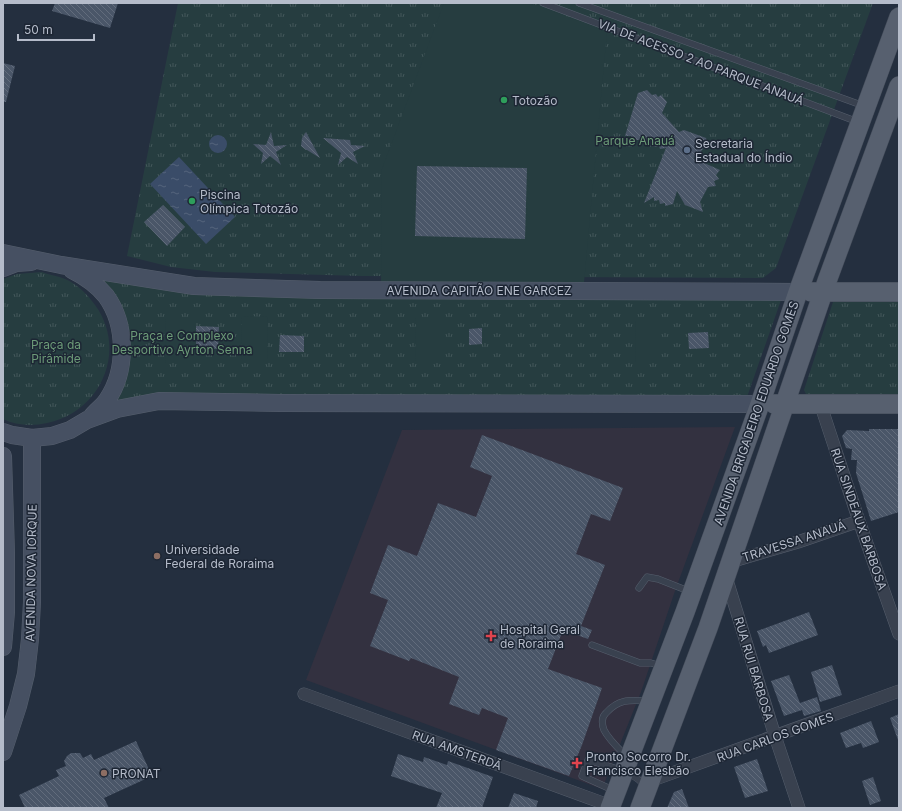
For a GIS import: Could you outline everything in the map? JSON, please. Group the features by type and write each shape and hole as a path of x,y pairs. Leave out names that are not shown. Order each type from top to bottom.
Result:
{"main road":[{"name":"AVENIDA BRIGADEIRO EDUARDO GOMES","path":"612,802 685,612 760,404 798,292 899,17"},
{"name":"AVENIDA BRIGADEIRO EDUARDO GOMES","path":"640,808 708,628 823,292 899,86"},
{"name":"AVENIDA CAPITÃO ENE GARCEZ","path":"798,292 899,292"},
{"name":"AVENIDA CAPITÃO ENE GARCEZ","path":"760,404 899,404"},
{"path":"685,612 682,633 687,640 697,640 708,628"},
{"path":"665,663 673,649 678,645 686,643 690,646 692,651 692,668"}],"street":[{"name":"AVENIDA CAPITÃO ENE GARCEZ","path":"3,253 53,263 194,286 320,290 798,292"},
{"name":"AVENIDA CAPITÃO ENE GARCEZ","path":"3,268 16,263 53,263 86,277 106,296 118,321 123,348 119,376 107,400 87,420"},
{"name":"AVENIDA CAPITÃO ENE GARCEZ","path":"3,432 32,438 52,436 70,430 87,420 117,409 159,401 280,403 760,404"},
{"name":"RUA SINDEAUX BARBOSA","path":"820,403 859,521 899,634"},
{"name":"AVENIDA NOVA IORQUE","path":"3,752 18,706 26,674 30,639 32,602 32,438"},
{"name":"AVENIDA NOVA IORQUE","path":"3,456 6,553 6,612 3,646"},
{"name":"TRAVESSA ANAUÁ","path":"728,568 859,521"},
{"name":"RUA RUI BARBOSA","path":"728,568 775,736 799,808"},
{"name":"RUA CARLOS GOMES","path":"648,786 775,736 899,691"},
{"name":"RUA AMSTERDÃ","path":"304,694 612,802"}],"lane":[{"name":"VIA DE ACESSO 2 AO PARQUE ANAUÁ","path":"543,3 863,114"},
{"name":"VIA DE ACESSO 2 AO PARQUE ANAUÁ","path":"579,3 863,114"},
{"path":"574,15 579,3"},
{"path":"639,588 647,577 658,579 692,592"},
{"path":"592,645 640,663 665,663"},
{"path":"648,786 635,776 626,765 604,730 602,722 604,715 616,703 631,700 650,701"},
{"path":"612,802 582,776 588,760 626,765"}],"shaded area":[{"name":"Hospital Geral de Roraima","path":"735,427 675,591 641,692 602,789 306,680 402,430"}],"green space":[{"name":"Parque Anauá","path":"178,3 873,3 776,268 763,278 362,276 215,272 171,267 127,256"},
{"name":"Totozão","path":"444,3 530,3 607,31 584,283 381,284 382,169"},
{"name":"Praça da Pirâmide","path":"42,272 69,281 82,290 92,301 105,323 109,341 109,359 104,377 95,393 82,406 66,417 47,423 36,425 19,424 3,419 3,279 17,274"},
{"name":"Praça e Complexo Desportivo Ayrton Senna","path":"88,273 163,286 781,300 747,397 326,395 154,397 112,402 130,358 127,327"},
{"path":"834,299 899,299 899,399 808,398 804,390"},
{"path":"242,316 268,317 267,359 241,359"},
{"path":"416,318 441,318 441,361 415,361"},
{"path":"166,319 196,319 196,363 165,363"},
{"path":"635,321 661,321 661,362 636,362"}],"water":[{"path":"218,135 225,137 227,144 225,151 218,153 211,151 209,144 211,137"},
{"name":"Piscina Olímpica Totozão","path":"179,157 235,217 206,244 150,184"}],"building":[{"path":"55,3 118,3 110,28 52,11"},
{"path":"3,63 15,66 6,102 3,102"},
{"name":"Secretaria Estadual do Índio","path":"647,90 652,95 656,94 658,97 661,95 667,102 662,113 679,132 684,130 706,138 708,144 701,151 703,154 693,158 720,170 716,175 719,179 714,181 716,186 708,187 700,202 703,212 685,205 677,191 673,204 665,206 665,203 660,204 659,200 654,201 654,197 644,203 666,148 660,149 659,146 655,147 655,145 645,145 641,140 631,138 631,136 625,136 638,93"},
{"path":"271,132 274,146 287,145 276,152 281,165 270,156 261,164 263,153 253,144 266,145"},
{"path":"306,132 320,158 301,146 302,138"},
{"path":"323,138 350,140 351,145 365,146 353,152 358,164 347,157 338,165 341,153"},
{"path":"417,166 527,168 525,239 415,236"},
{"path":"163,205 185,227 167,246 144,222"},
{"path":"196,326 219,327 218,349 196,348"},
{"path":"482,328 482,344 469,345 469,329"},
{"path":"708,332 709,348 689,349 688,333"},
{"path":"280,335 304,336 304,352 279,352"},
{"path":"869,429 899,429 899,512 871,521 856,473 857,460 851,460 852,449 846,448 842,436 847,430 869,431"},
{"path":"482,435 623,488 610,521 591,514 576,554 605,565 581,626 592,630 588,639 563,630 548,669 602,688 582,745 569,776 496,750 508,718 482,708 479,715 449,704 459,677 411,658 409,661 370,646 388,600 370,593 388,545 417,556 438,503 476,517 492,476 470,467"},
{"path":"809,612 818,635 769,653 766,645 763,647 757,631"},
{"path":"832,665 842,695 820,702 811,672"},
{"path":"789,675 800,703 817,697 821,711 804,716 802,710 784,716 771,681"},
{"path":"899,714 899,740 898,740 890,718"},
{"path":"871,721 879,742 863,748 861,743 846,748 840,733"},
{"name":"PRONAT","path":"136,741 152,776 104,798 109,808 25,808 19,795 59,776 56,770 66,766 64,761 71,753 80,753 83,758 91,754 94,760"},
{"path":"398,754 423,762 424,757 447,765 448,761 493,777 482,808 436,808 442,793 391,776"},
{"path":"757,759 768,791 745,798 734,767"},
{"path":"873,777 881,801 870,805 862,781"},
{"path":"682,789 689,808 667,808 674,792"},
{"path":"514,793 538,801 536,808 508,808"}],"place":[{"name":"Totozão","path":"504,100"},
{"name":"Secretaria Estadual do Índio","path":"687,150"},
{"name":"Piscina Olímpica Totozão","path":"192,201"},
{"name":"Universidade Federal de Roraima","path":"157,556"},
{"name":"Hospital Geral de Roraima","path":"491,636"},
{"name":"Pronto Socorro Dr. Francisco Elesbão","path":"577,763"},
{"name":"PRONAT","path":"104,773"}]}
